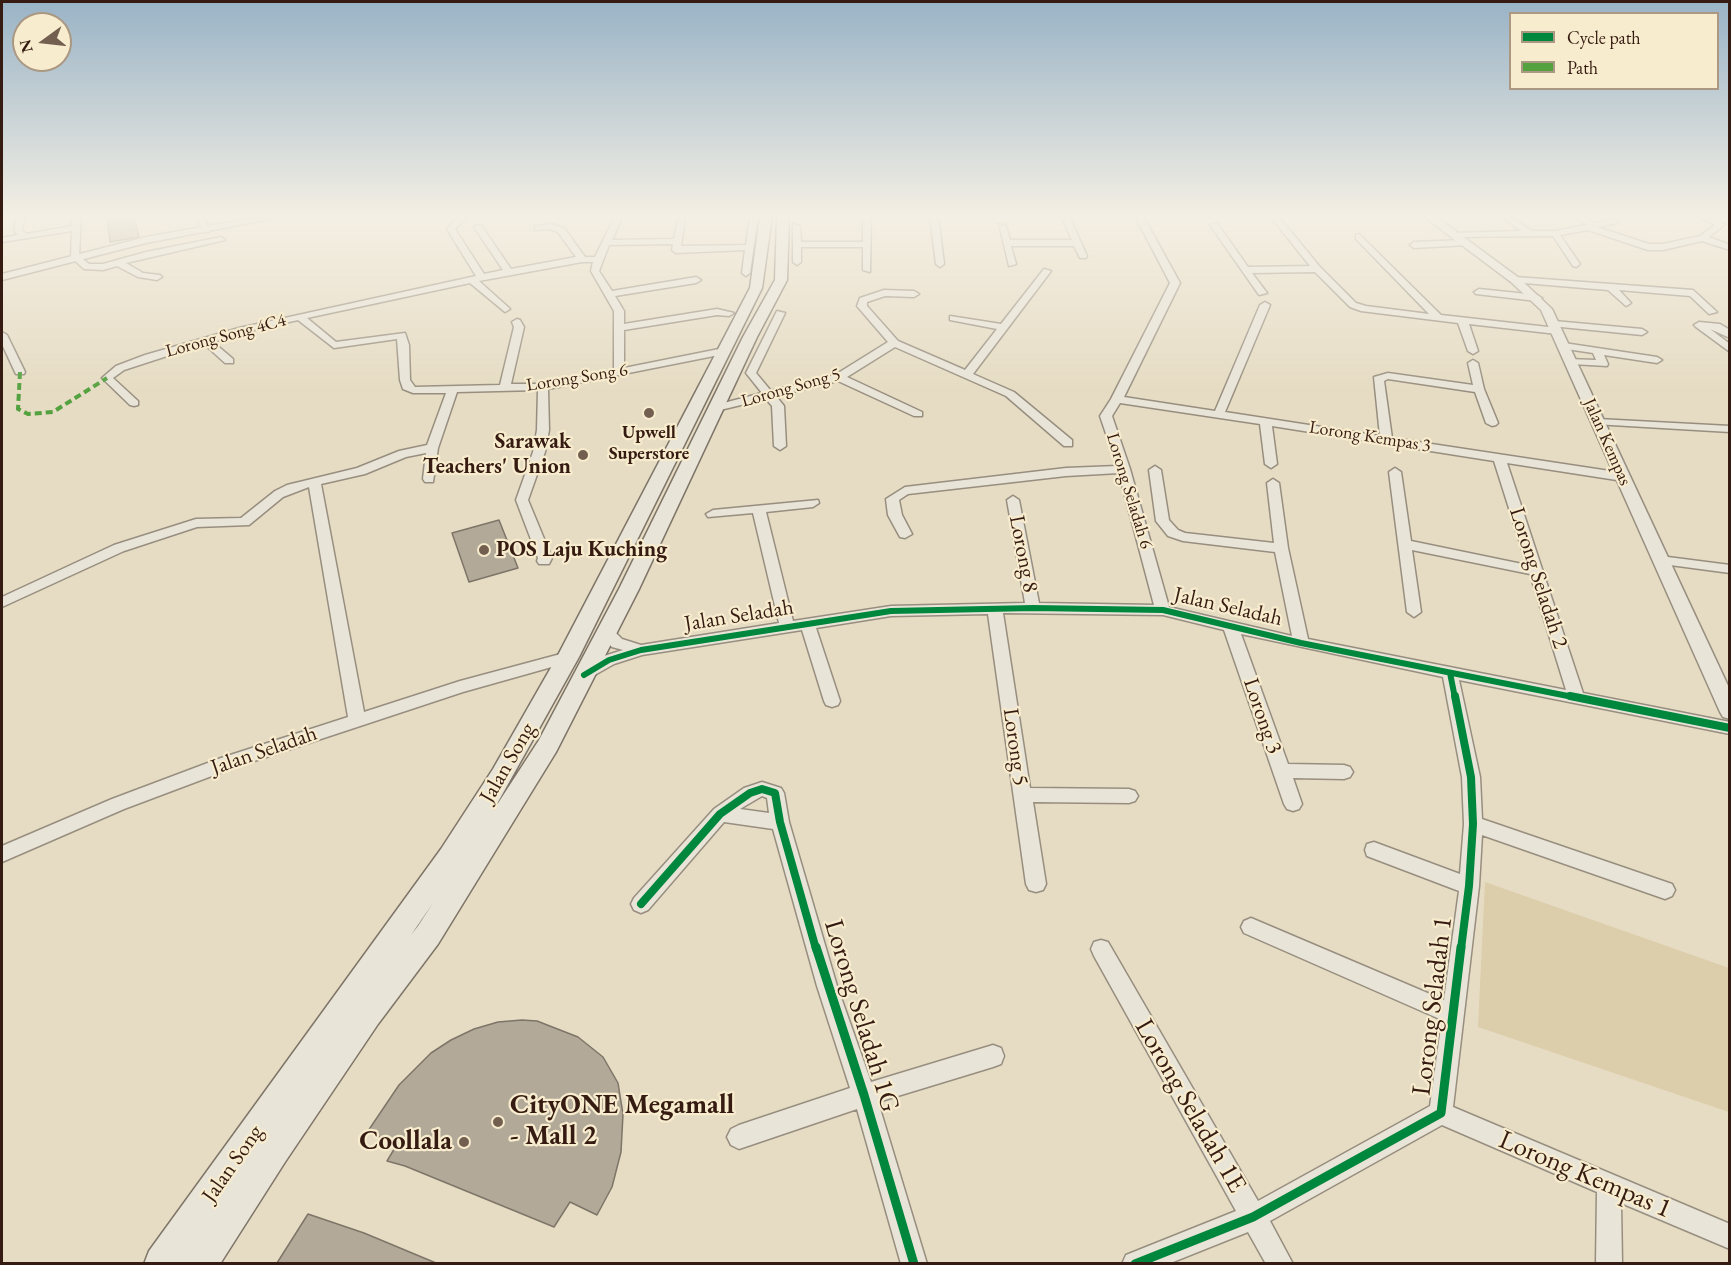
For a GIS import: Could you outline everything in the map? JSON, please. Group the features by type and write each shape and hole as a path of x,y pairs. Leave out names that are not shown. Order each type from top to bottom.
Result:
{"main road":[{"name":"Jalan Song","path":"199,1263 273,1150 368,1014 428,935 543,755 576,666 691,417 756,288 758,275"},
{"name":"Jalan Song","path":"162,1263 450,857 576,666 607,633 750,337 781,280 781,275"},
{"path":"724,351 737,347 750,337"},
{"path":"691,417 704,409 716,408"}],"street":[{"path":"141,275 157,277"},
{"path":"475,275 505,309"},
{"name":"Lorong Song 4C4","path":"134,403 107,378 131,363 300,317 495,275"},
{"path":"597,275 619,311 619,372"},
{"path":"967,374 1001,327 1044,275"},
{"name":"Lorong Seladah 6","path":"1164,610 1124,469 1106,416 1118,399 1175,283 1171,275"},
{"path":"1248,275 1262,293"},
{"path":"1323,275 1345,299 1364,309 1555,328 1642,332"},
{"path":"1397,275 1437,316"},
{"name":"Jalan Kempas","path":"1508,275 1537,298 1546,309 1730,712"},
{"path":"609,294 696,280"},
{"path":"1515,280 1693,293 1712,312"},
{"path":"1610,286 1626,303"},
{"path":"1479,292 1537,298"},
{"path":"914,294 884,293 862,300 862,306 894,343 1010,394 1068,443"},
{"path":"1219,414 1265,305"},
{"path":"620,328 717,312 729,313"},
{"path":"780,313 751,373 778,406 780,446"},
{"name":"Lorong Song 6","path":"300,317 334,345 401,335 404,345 404,375 407,387 413,390 543,387 724,351"},
{"path":"953,318 1001,327"},
{"path":"1462,320 1473,357 1479,389 1492,423"},
{"path":"505,387 519,327 517,322"},
{"path":"1730,335 1717,326 1700,325 1730,349"},
{"path":"2,335 20,372"},
{"path":"206,341 229,361"},
{"name":"Lorong Song 5","path":"716,408 839,377 894,343"},
{"path":"1564,346 1657,360"},
{"path":"1571,361 1603,364 1597,351"},
{"path":"1386,440 1377,381 1380,377 1388,376 1479,389"},
{"path":"839,377 918,414"},
{"path":"543,387 543,430 539,452 522,500 545,558 544,561"},
{"path":"429,479 432,448 452,390"},
{"name":"Lorong Kempas 3","path":"1118,399 1266,420 1623,477"},
{"path":"1266,420 1271,464"},
{"path":"1598,422 1730,429"},
{"path":"2,602 119,548 196,523 244,522 279,494 291,488 362,471 403,454 432,448"},
{"name":"Lorong Seladah 2","path":"1499,458 1577,699"},
{"path":"904,534 895,515 892,499 905,491 1066,472 1124,469"},
{"path":"1155,470 1163,521 1173,532 1183,537 1281,548"},
{"path":"1395,472 1414,612"},
{"path":"315,483 357,720"},
{"path":"1274,483 1281,548 1301,643"},
{"name":"Lorong 8","path":"1013,500 1033,608"},
{"path":"713,514 813,503"},
{"path":"759,510 787,626"},
{"path":"1405,544 1536,571"},
{"path":"1660,560 1730,569"},
{"name":"Jalan Seladah","path":"2,854 125,801 227,764 460,687 609,660 641,650 891,611 1033,608 1164,610 1301,643 1730,728"},
{"name":"Lorong 5","path":"995,610 1036,884"},
{"path":"807,623 832,701"},
{"name":"Lorong 3","path":"1231,627 1293,804"},
{"path":"607,633 617,643 641,650"},
{"name":"Lorong Seladah 1","path":"1142,1262 1253,1217 1441,1113 1469,886 1473,824 1471,777 1450,673"},
{"path":"1282,771 1344,771"},
{"name":"Lorong Seladah 1G","path":"720,814 735,802 762,789 775,793 780,822 827,986 864,1095 914,1263"},
{"path":"1022,795 1129,796"},
{"path":"641,904 720,814 780,822"},
{"path":"1473,824 1665,890"},
{"path":"1374,850 1469,886"},
{"path":"1251,927 1454,1015"},
{"name":"Lorong Seladah 1E","path":"1101,949 1280,1263"},
{"path":"739,1137 864,1095 993,1056"},
{"name":"Lorong Kempas 1","path":"1441,1113 1730,1237"},
{"path":"1609,1186 1609,1263"}],"shaded area":[{"path":"1485,882 1729,968 1729,1112 1478,1027"}],"building":[{"name":"POS Laju Kuching","path":"499,520 518,568 469,582 452,533"},
{"name":"CityONE Megamall - Mall 2","path":"537,1021 578,1037 603,1057 618,1083 623,1114 621,1152 612,1187 597,1215 570,1202 554,1227 405,1166 387,1161 396,1146 368,1131 399,1085 431,1053 474,1029 498,1022"},
{"path":"308,1214 364,1233 436,1263 277,1263"}],"marked path":[{"path":"20,372 18,409 28,414 53,412 107,378"}],"cycle path":[{"path":"584,675 609,660 641,650 891,611 1033,608 1163,610 1301,643 1730,728"},
{"path":"1135,1264 1253,1217 1441,1113 1469,886 1473,824 1471,777 1450,673"},
{"path":"641,904 720,814 750,793 762,789 775,793 780,822 827,986 864,1095 914,1264"}],"place":[{"name":"Upwell Superstore","path":"649,413"},
{"name":"Sarawak Teachers' Union","path":"583,455"},
{"name":"POS Laju Kuching","path":"484,550"},
{"name":"CityONE Megamall - Mall 2","path":"498,1122"},
{"name":"Coollala","path":"464,1142"}]}
